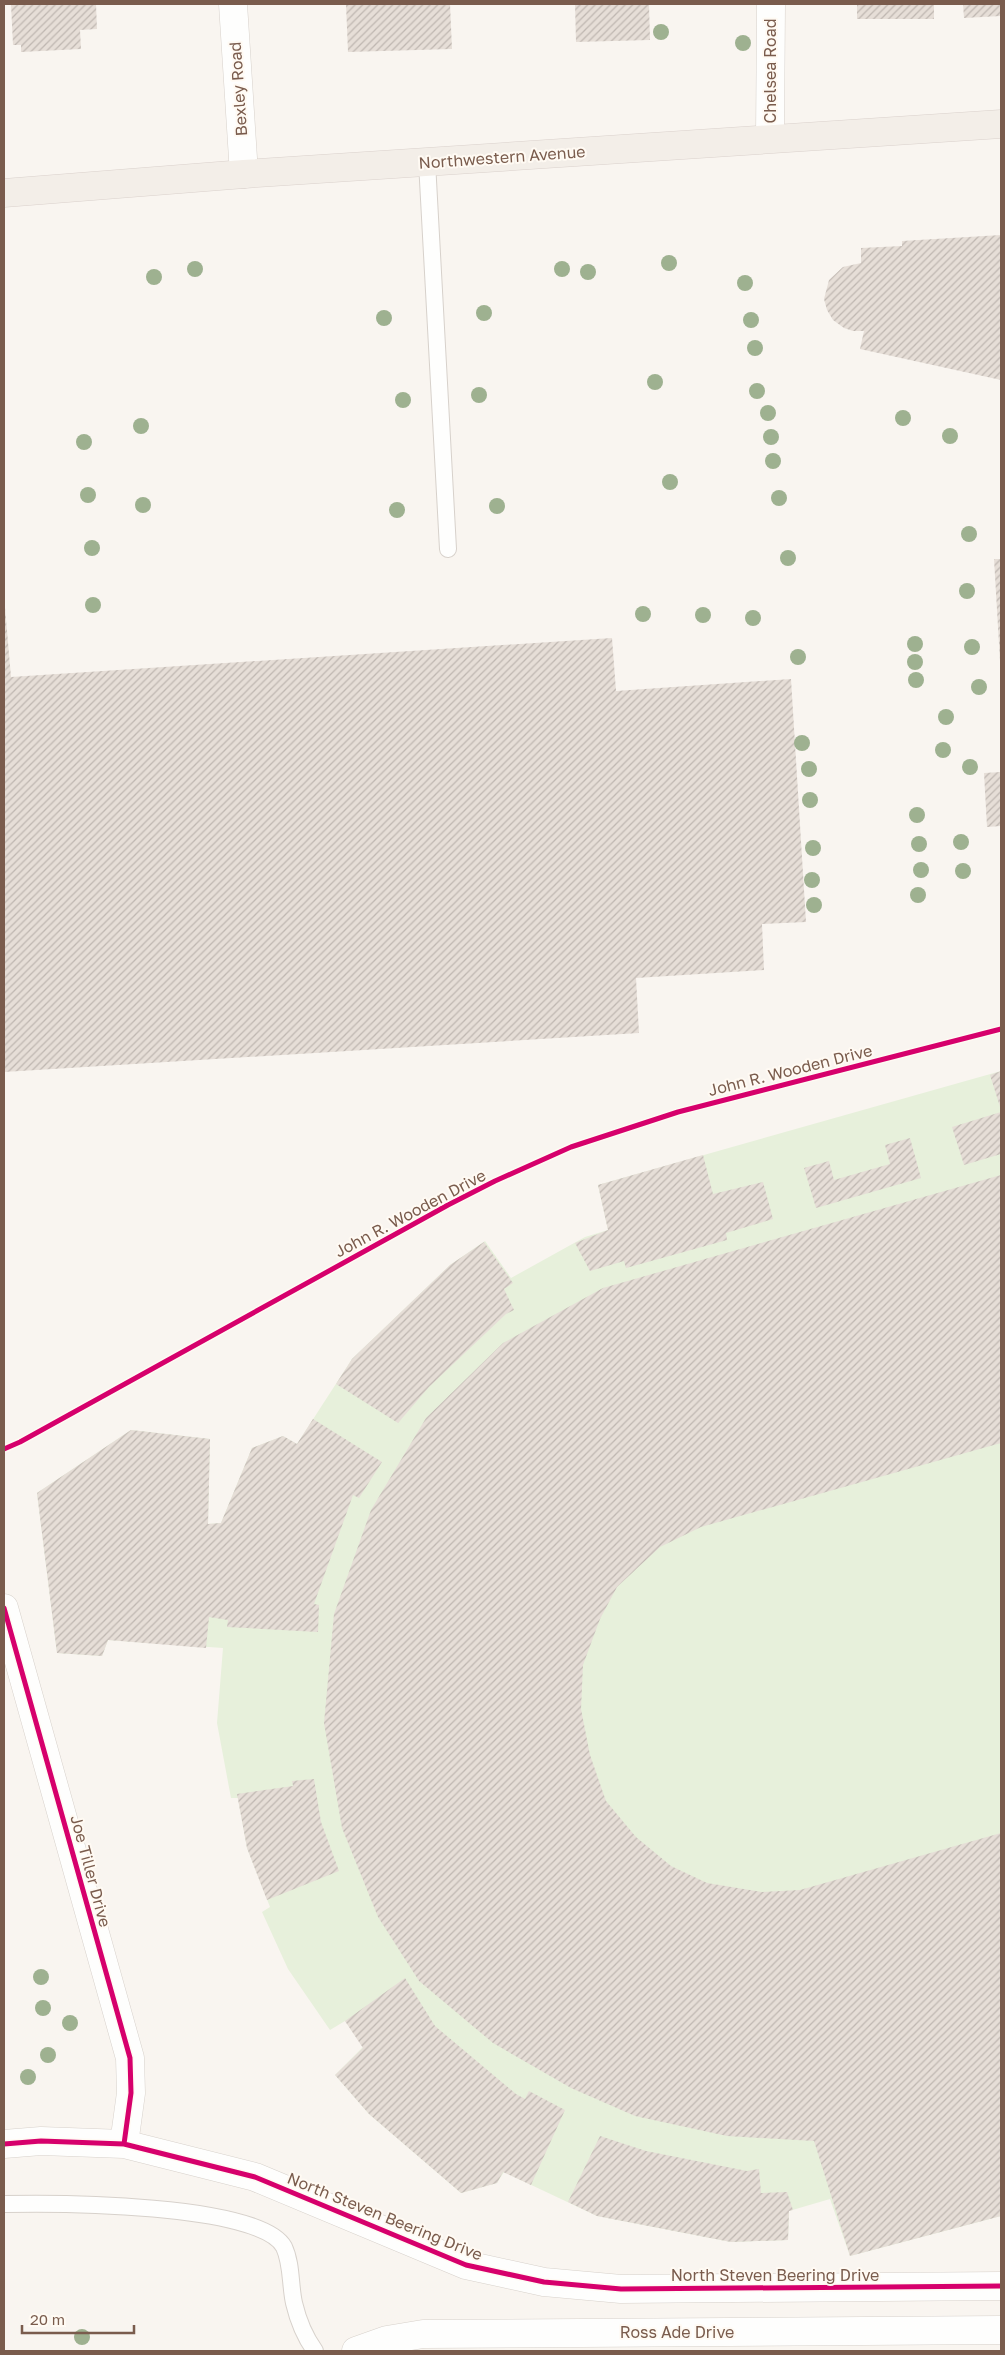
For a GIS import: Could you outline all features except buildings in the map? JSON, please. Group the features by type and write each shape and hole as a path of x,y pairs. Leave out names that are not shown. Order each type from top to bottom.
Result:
{"main road":[{"name":"Northwestern Avenue","path":"4,192 770,138 1001,124"}],"street":[{"name":"Bexley Road","path":"233,4 244,174"},
{"name":"Chelsea Road","path":"770,138 771,4"},
{"name":"Joe Tiller Drive","path":"4,1608 130,2058 130,2093 124,2144"},
{"name":"North Steven Beering Drive","path":"4,2144 41,2141 124,2144 255,2177 466,2265 544,2282 620,2289 1001,2286"},
{"name":"Ross Ade Drive","path":"356,2351 387,2340 424,2334 1001,2330"}],"lane":[{"path":"427,162 448,549"},
{"path":"4,2204 66,2202 152,2208 207,2216 270,2233 283,2246 288,2263 294,2304 302,2329 315,2351"}],"green space":[{"path":"1001,1071 1001,2216 850,2256 830,2199 789,2211 788,2240 731,2242 597,2216 504,2172 497,2183 461,2193 369,2114 335,2075 363,2047 345,2021 330,2030 288,1969 262,1912 270,1907 247,1848 238,1798 231,1798 217,1723 223,1648 108,1640 102,1656 57,1653 37,1493 131,1430 210,1439 208,1524 221,1523 252,1448 283,1436 297,1444 352,1359 450,1265 485,1241 511,1278 585,1237 608,1230 598,1185"}],"cycle path":[{"name":"John R. Wooden Drive","path":"4,1449 20,1442 448,1205 495,1181 571,1147 678,1112 1001,1029"},
{"path":"4,1608 130,2058 131,2093 124,2144"},
{"path":"4,2144 41,2141 124,2144 255,2177 466,2265 544,2282 621,2289 1001,2286"}]}
